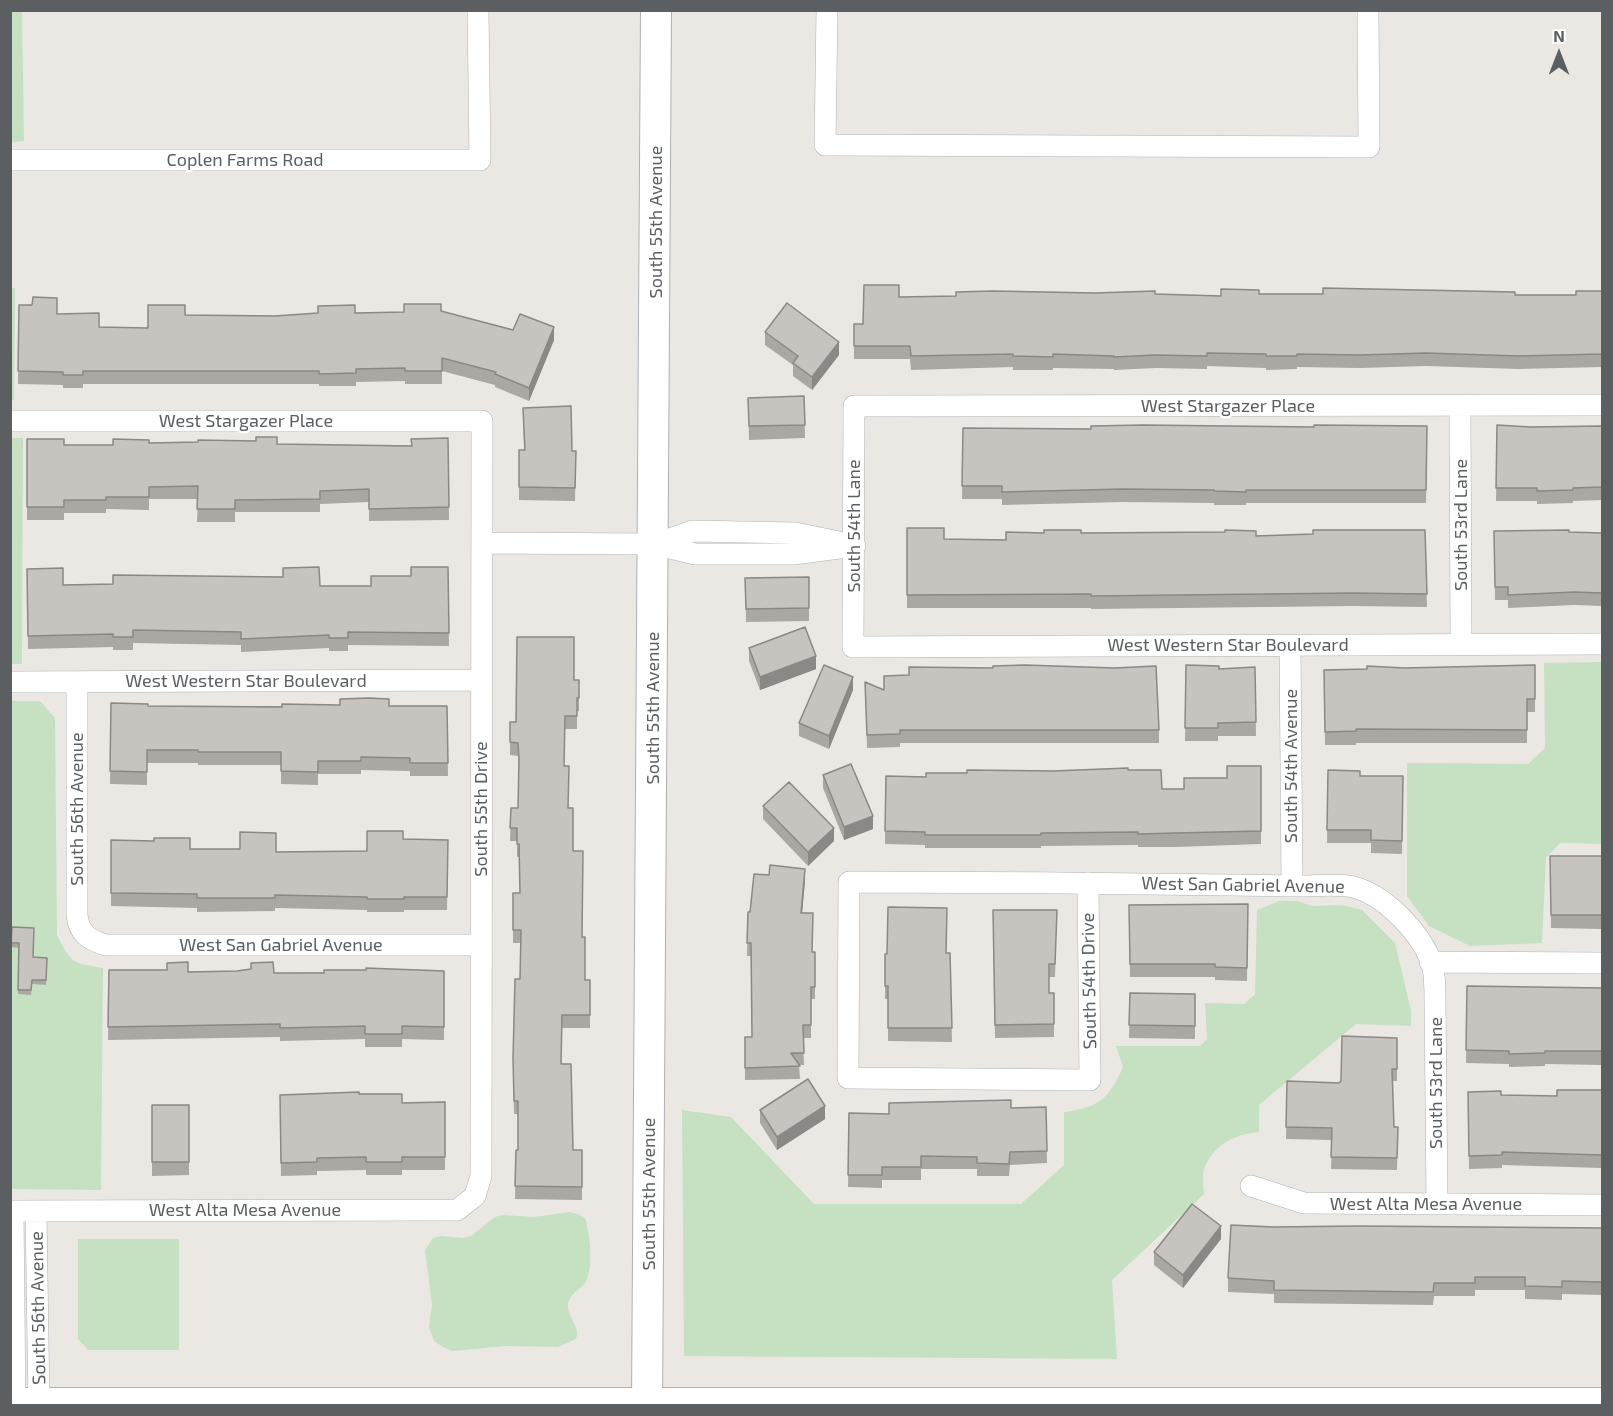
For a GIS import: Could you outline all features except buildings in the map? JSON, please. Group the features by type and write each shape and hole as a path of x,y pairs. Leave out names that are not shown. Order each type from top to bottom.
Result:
{"main road":[{"name":"South 55th Avenue","path":"647,1404 656,10"},
{"path":"24,1404 1602,1403"}],"street":[{"name":"Coplen Farms Road","path":"10,160 480,160 478,10"},
{"path":"827,10 825,145 1369,147 1368,10"},
{"name":"West Stargazer Place","path":"854,406 1602,405"},
{"name":"South 54th Lane","path":"853,647 854,406"},
{"name":"South 53rd Lane","path":"1460,406 1461,644"},
{"name":"West Stargazer Place","path":"10,421 482,421"},
{"name":"South 55th Drive","path":"475,1196 481,1176 482,421"},
{"path":"483,543 654,544 693,531 795,533 855,546"},
{"name":"West Western Star Boulevard","path":"853,647 1602,644"},
{"name":"South 54th Avenue","path":"1290,645 1292,886"},
{"name":"West Western Star Boulevard","path":"10,682 482,680"},
{"name":"South 56th Avenue","path":"77,682 77,915 78,924 84,935"},
{"name":"West San Gabriel Avenue","path":"1090,1080 848,1078 849,882 1346,885 1359,888 1372,895 1406,922 1419,938 1430,962"},
{"name":"South 54th Drive","path":"1088,883 1090,1080"},
{"name":"West San Gabriel Avenue","path":"84,935 106,945 481,945"},
{"path":"1430,962 1602,963"},
{"name":"South 53rd Lane","path":"1430,962 1433,969 1436,1000 1437,1204"},
{"name":"West Alta Mesa Avenue","path":"1251,1186 1304,1203 1602,1205"},
{"name":"West Alta Mesa Avenue","path":"12,1211 457,1210 475,1196"},
{"name":"South 56th Avenue","path":"12,1211 24,1404"},
{"name":"South 56th Avenue","path":"24,1404 36,1211"}],"green space":[{"path":"10,11 22,11 24,141 11,142"},
{"path":"10,288 15,288 14,400 10,400"},
{"path":"10,438 23,438 22,664 11,664"},
{"path":"1602,662 1602,844 1560,843 1546,858 1542,943 1470,946 1429,926 1407,896 1407,763 1528,764 1545,748 1544,663"},
{"path":"11,701 40,701 55,718 57,935 74,960 85,965 103,968 101,1190 11,1189"},
{"path":"1279,901 1297,901 1312,906 1343,905 1362,910 1395,943 1411,1011 1411,1026 1356,1024 1259,1105 1259,1132 1233,1138 1213,1154 1204,1170 1204,1194 1112,1280 1117,1359 684,1356 682,1110 731,1117 814,1204 1021,1204 1064,1165 1064,1112 1086,1108 1094,1104 1108,1094 1113,1087 1123,1067 1116,1046 1200,1046 1207,1039 1205,1003 1244,1004 1255,994 1257,910"},
{"path":"570,1212 585,1218 590,1251 588,1277 583,1286 570,1297 568,1304 577,1330 576,1339 558,1347 506,1346 452,1351 434,1341 429,1327 432,1305 425,1250 433,1238 471,1236 495,1217 503,1215 534,1217"},
{"path":"78,1239 179,1239 179,1350 88,1350 78,1339"}]}
